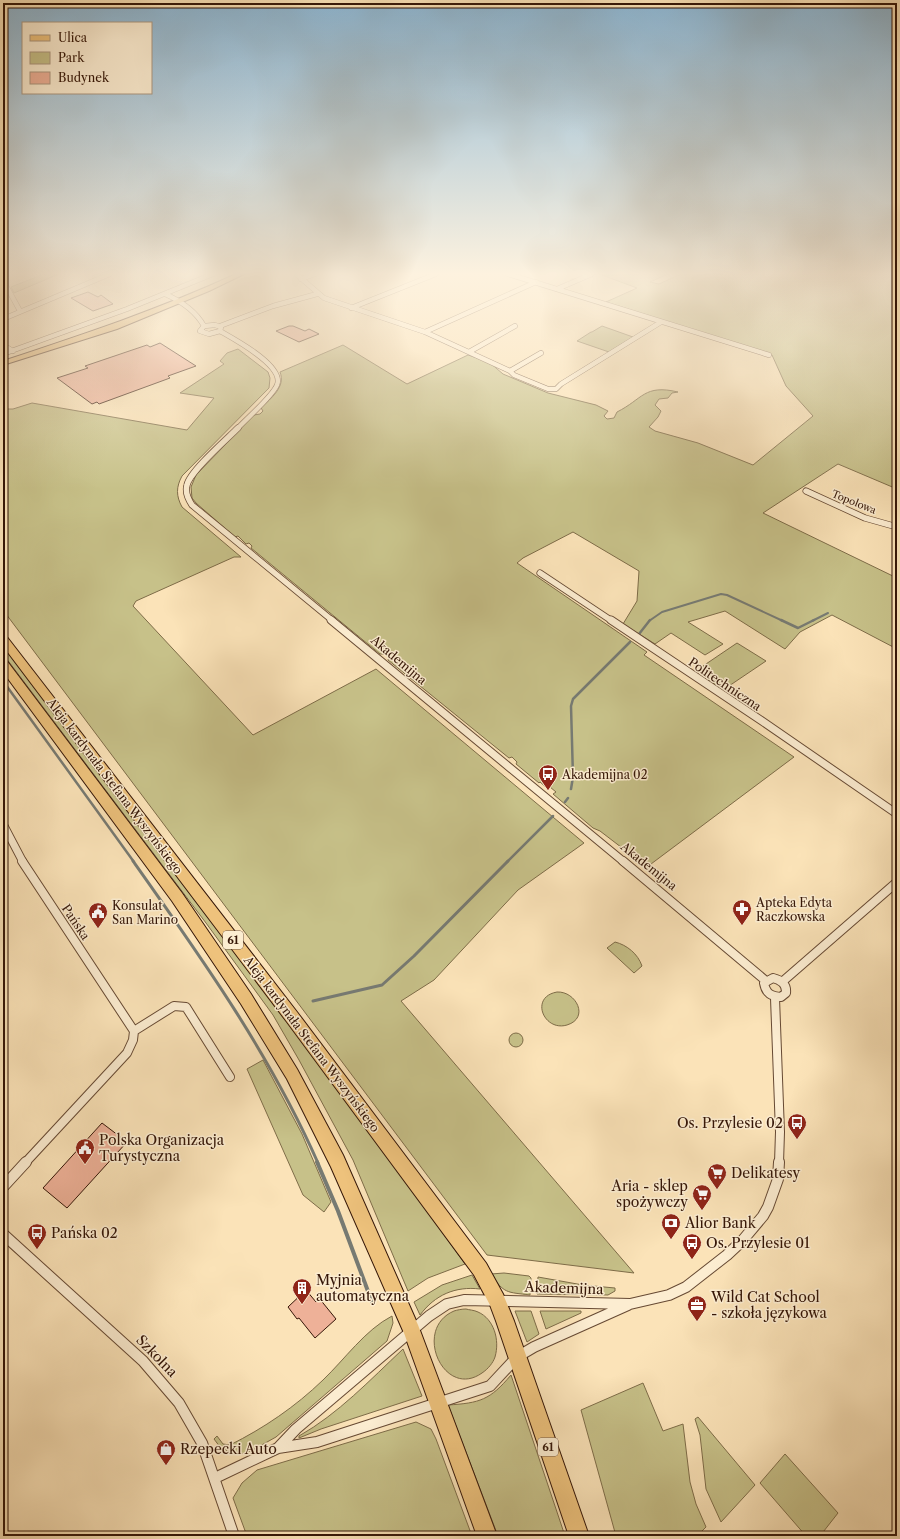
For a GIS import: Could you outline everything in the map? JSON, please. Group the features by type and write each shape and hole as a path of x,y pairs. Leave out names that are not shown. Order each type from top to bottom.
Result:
{"main road":[{"path":"3,359 42,346"},
{"path":"3,363 56,346"},
{"name":"Aleja kardynała Stefana Wyszyńskiego","path":"3,639 292,1017 460,1242 480,1270 496,1300"},
{"name":"Aleja kardynała Stefana Wyszyńskiego","path":"3,664 177,897 246,999 279,1052 302,1091 337,1161 412,1331"},
{"name":"61","path":"496,1300 579,1536"},
{"name":"61","path":"412,1331 487,1536"}],"street":[{"path":"4,346 13,351"},
{"path":"3,354 27,346"},
{"name":"Akademijna","path":"245,346 267,363 278,375 278,383 273,392 190,477 186,485 186,492 192,505 685,912 766,981"},
{"path":"455,346 510,370 514,375 548,390 556,389 561,384 623,346"},
{"path":"469,352 480,346"},
{"path":"739,346 769,355"},
{"path":"510,370 541,353"},
{"name":"Topolowa","path":"806,491 865,518 897,527"},
{"name":"Politechniczna","path":"540,573 762,721 897,814"},
{"name":"Pańska","path":"3,824 29,873 134,1031"},
{"path":"782,982 897,882"},
{"path":"773,978 782,982 786,987 786,993 781,997 775,998 768,995 764,990 766,981 773,978"},
{"name":"Akademijna","path":"517,1358 534,1347 630,1304 669,1295 700,1277 742,1241 757,1224 768,1207 778,1179 780,1150 779,1065 775,998"},
{"path":"3,1187 123,1058 133,1040 134,1031 174,1006 186,1007 230,1077"},
{"name":"Szkolna","path":"3,1234 120,1339 161,1380 179,1403 202,1442 234,1536"},
{"path":"278,1448 296,1429 429,1316 447,1304 461,1299 496,1300"},
{"name":"Akademijna","path":"496,1300 630,1304"},
{"path":"215,1478 278,1448 317,1442 490,1386 517,1358"}],"green space":[{"path":"341,346 344,346 407,384 468,355 489,362 503,374 548,393 596,405 608,411 604,416 607,419 614,418 617,412 651,391 667,390 678,392 672,393 668,398 659,399 655,405 661,411 649,427 655,431 698,443 753,465 813,416 786,386 772,355 743,346 897,346 897,489 838,464 763,513 897,578 897,649 832,615 800,632 785,649 725,611 688,622 723,644 705,655 671,633 655,644 623,624 637,601 639,571 573,532 523,558 517,563 647,652 644,655 794,757 647,867 600,831 593,828 553,794 556,792 550,787 547,788 540,782 539,783 516,764 517,762 512,757 509,758 388,660 389,657 385,654 380,654 251,548 252,546 249,543 246,544 238,536 235,537 192,498 191,487 196,475 254,415 260,414 263,411 261,408 273,396 281,383 280,372"},
{"path":"591,346 619,346 609,352"},
{"path":"238,349 268,372 270,378 269,388 182,476 178,492 182,507 241,557 234,557 136,601 133,606 253,735 376,669 584,843 518,890 434,980 401,1001 634,1273 487,1255 3,610 3,409 13,409 32,403 187,430 214,398 180,393 224,364 220,361 227,353"},
{"path":"3,643 313,1052 465,1264 428,1278 408,1291 353,1160 273,1015 206,923 3,654"},
{"path":"737,643 766,661 723,690 703,677 703,666"},
{"path":"615,942 628,948 638,958 642,966 634,973 607,948"},
{"path":"557,992 570,996 575,1000 578,1006 578,1017 574,1022 567,1025 559,1026 552,1024 546,1019 543,1013 542,1006 544,1000 548,995"},
{"path":"513,1033 519,1033 523,1037 523,1043 519,1047 513,1047 509,1043 509,1037"},
{"path":"263,1060 302,1134 331,1202 324,1212 303,1195 247,1069"},
{"path":"504,1273 529,1276 531,1278 530,1295 503,1289 491,1274"},
{"path":"472,1275 480,1289 462,1289 446,1293 432,1302 420,1315 414,1302 442,1285"},
{"path":"538,1277 583,1285 615,1288 615,1291 608,1295 537,1294"},
{"path":"466,1309 484,1315 492,1325 497,1344 495,1357 490,1366 482,1373 468,1379 456,1377 445,1370 438,1359 434,1346 435,1332 442,1320 454,1311"},
{"path":"515,1311 531,1311 539,1334 527,1342"},
{"path":"540,1311 581,1311 581,1313 546,1329"},
{"path":"392,1316 393,1323 387,1341 276,1437 251,1451 241,1454 228,1451 220,1447 214,1439 217,1436 223,1444 230,1445 279,1416 323,1380 373,1329"},
{"path":"403,1349 422,1396 321,1429 299,1438 299,1436 340,1407"},
{"path":"511,1375 565,1536 498,1536 448,1405 468,1403 484,1399 497,1390"},
{"path":"643,1383 663,1431 683,1424 690,1482 696,1504 706,1527 697,1536 616,1536 581,1410"},
{"path":"698,1417 755,1485 721,1522 706,1489 700,1435 695,1419"},
{"path":"416,1422 431,1429 436,1439 472,1536 247,1536 233,1498 242,1483 257,1470"},
{"path":"785,1454 838,1513 820,1536 806,1536 760,1483"}],"building":[{"path":"145,346 164,346 196,366 168,376 170,378 99,404 97,402 92,404 57,378 88,368 85,366"},
{"name":"Polska Organizacja Turystyczna","path":"102,1123 127,1142 67,1208 43,1188"},
{"path":"306,1290 316,1302 319,1298 336,1319 315,1338 288,1307"}],"waterway":[{"path":"649,621 662,612 721,594 727,595 783,621"},
{"path":"781,620 798,628 828,613"},
{"path":"639,634 649,621"},
{"path":"571,789 573,777 571,706 573,699 630,642"},
{"path":"3,681 134,862"},
{"path":"565,802 568,798"},
{"path":"508,861 553,816"},
{"path":"133,861 184,933 233,1007 278,1083 318,1163"},
{"path":"313,1001 382,985 414,956 508,861"},
{"path":"317,1162 338,1211 372,1302"}],"place":[{"name":"Akademijna 02","path":"548,791"},
{"name":"Apteka Edyta Raczkowska","path":"742,926"},
{"name":"Konsulat San Marino","path":"98,929"},
{"name":"Os. Przylesie 02","path":"797,1140"},
{"name":"Polska Organizacja Turystyczna","path":"85,1165"},
{"name":"Delikatesy","path":"717,1190"},
{"name":"Aria - sklep spożywczy","path":"702,1211"},
{"name":"Alior Bank","path":"671,1240"},
{"name":"Pańska 02","path":"37,1250"},
{"name":"Os. Przylesie 01","path":"692,1260"},
{"name":"Myjnia automatyczna","path":"302,1305"},
{"name":"Wild Cat School - szkoła językowa","path":"697,1322"},
{"name":"Rzepecki Auto","path":"166,1466"}]}
